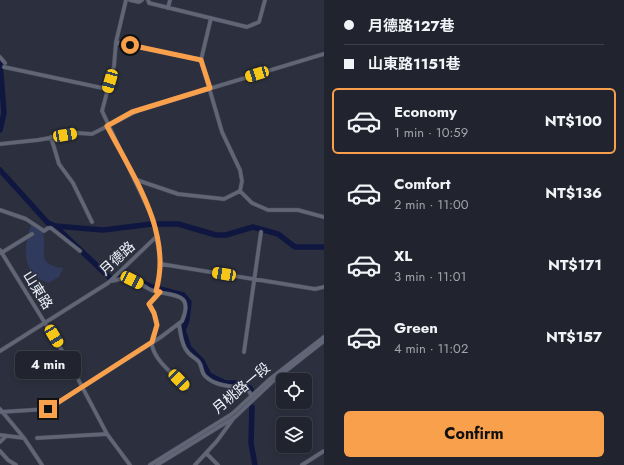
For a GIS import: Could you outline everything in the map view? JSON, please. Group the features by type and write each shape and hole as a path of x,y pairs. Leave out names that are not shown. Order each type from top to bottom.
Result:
{"street":[{"path":"126,0 116,42 114,66 102,111 107,126 154,221 161,264 158,292 149,304 154,313 157,325 152,342 157,357 187,388"},
{"path":"130,0 139,2 142,0"},
{"path":"148,0 149,3 244,27 257,24 259,22 265,0"},
{"path":"168,8 170,0"},
{"path":"211,18 201,60 222,132 240,170 242,181 240,191"},
{"path":"116,42 201,60"},
{"path":"0,144 78,132 92,134 132,112 324,54"},
{"path":"0,57 5,65 107,89"},
{"path":"51,137 59,164 73,183 92,222"},
{"path":"134,179 178,194 224,199 240,191"},
{"path":"240,191 252,203 268,210 298,210 324,217"},
{"path":"0,210 26,219 44,231 51,228 80,251"},
{"path":"244,352 261,232"},
{"path":"1,252 32,234"},
{"name":"月德路","path":"0,352 110,281 156,237"},
{"name":"山東路","path":"1,252 46,323 83,387 107,434 130,465"},
{"path":"161,264 315,289 324,287"},
{"path":"1,411 48,409 179,324 184,316 184,301 178,295 158,292 128,278 110,281"},
{"path":"179,324 183,344 188,352 200,363 202,373 205,377 225,387 235,385 248,390 252,396"},
{"name":"月桃路一段","path":"150,465 234,415 252,396 324,337"},
{"name":"月桃路一段","path":"157,465 234,415 296,360 324,341"},
{"path":"1,411 24,438 42,465"},
{"path":"195,465 206,453 234,415"},
{"path":"37,438 107,434"},
{"path":"0,436 24,438"},
{"path":"0,442 6,436"},
{"path":"0,451 8,460 16,465"},
{"path":"302,465 324,451"},
{"path":"206,453 218,465"}],"shaded area":[{"path":"31,225 43,232 45,260 48,264 63,268 59,277 48,283 39,279 33,273 26,259 26,242"}],"waterway":[{"path":"0,62 4,113 0,130"},
{"path":"0,170 48,223 55,226 103,230 152,224 178,224 216,235 226,235 253,227 278,234 295,247 324,247"},
{"path":"55,226 110,278 116,279 127,275 152,287 183,295 189,302 187,320 183,330 189,348 202,361 209,375 225,383 237,383 250,388 252,392"},
{"path":"252,407 251,443 255,465"}],"route":[{"path":"48,409 152,342 157,325 154,313 149,304 160,295 160,292 156,291 161,264 154,221 107,126 132,112 210,88 201,60 130,45"}]}
